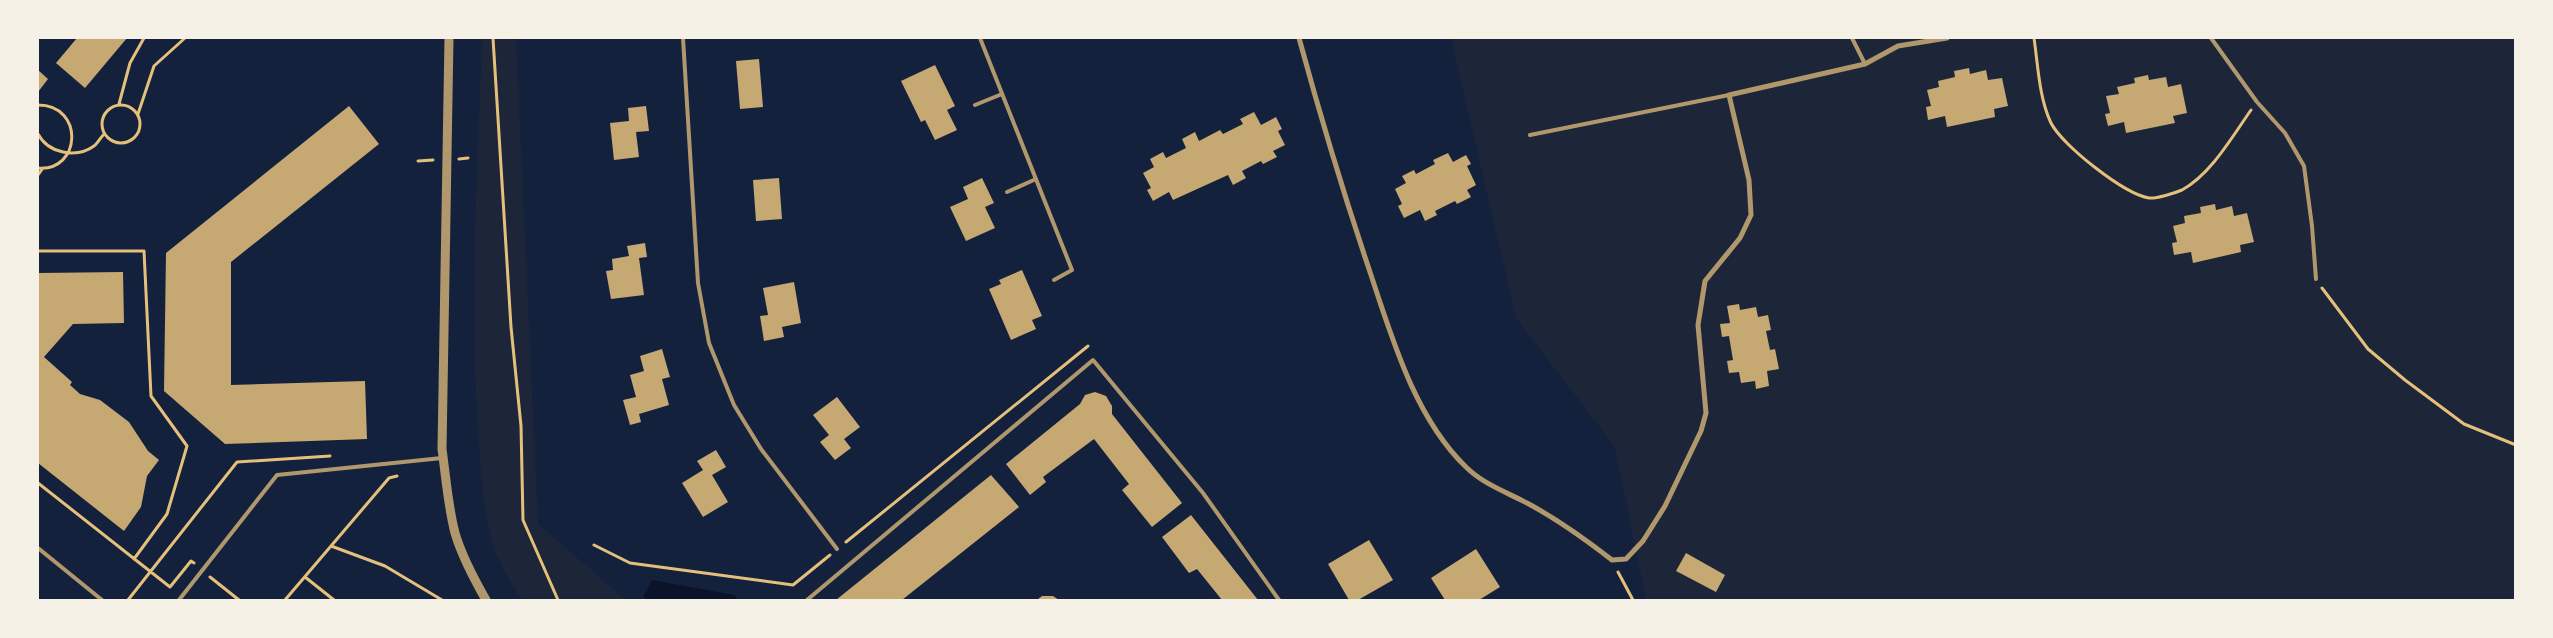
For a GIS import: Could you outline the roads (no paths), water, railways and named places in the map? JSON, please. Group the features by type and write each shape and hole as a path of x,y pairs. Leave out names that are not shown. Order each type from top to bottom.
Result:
{"street":[{"path":"449,38 443,458 445,486 456,534 465,561 486,600"},
{"path":"1299,38 1359,239 1389,330 1420,404 1442,439 1466,467 1496,488 1527,503 1564,526 1612,560 1626,559 1643,541 1652,527 1685,466 1706,412 1698,325 1705,281 1740,238 1751,215 1749,180 1729,95 1865,64 1898,46 1947,38"}],"lane":[{"path":"683,38 698,283 709,343 734,406 761,449 837,549"},
{"path":"980,38 1072,270 1054,280"},
{"path":"1852,38 1865,64"},
{"path":"2211,38 2257,102 2285,132 2304,166 2312,226 2316,279"},
{"path":"975,105 1002,94"},
{"path":"1530,135 1729,95"},
{"path":"1007,192 1036,179"},
{"path":"807,600 1093,360 1203,492 1279,600"},
{"path":"179,600 277,475 443,458"},
{"path":"38,548 102,600"}]}
